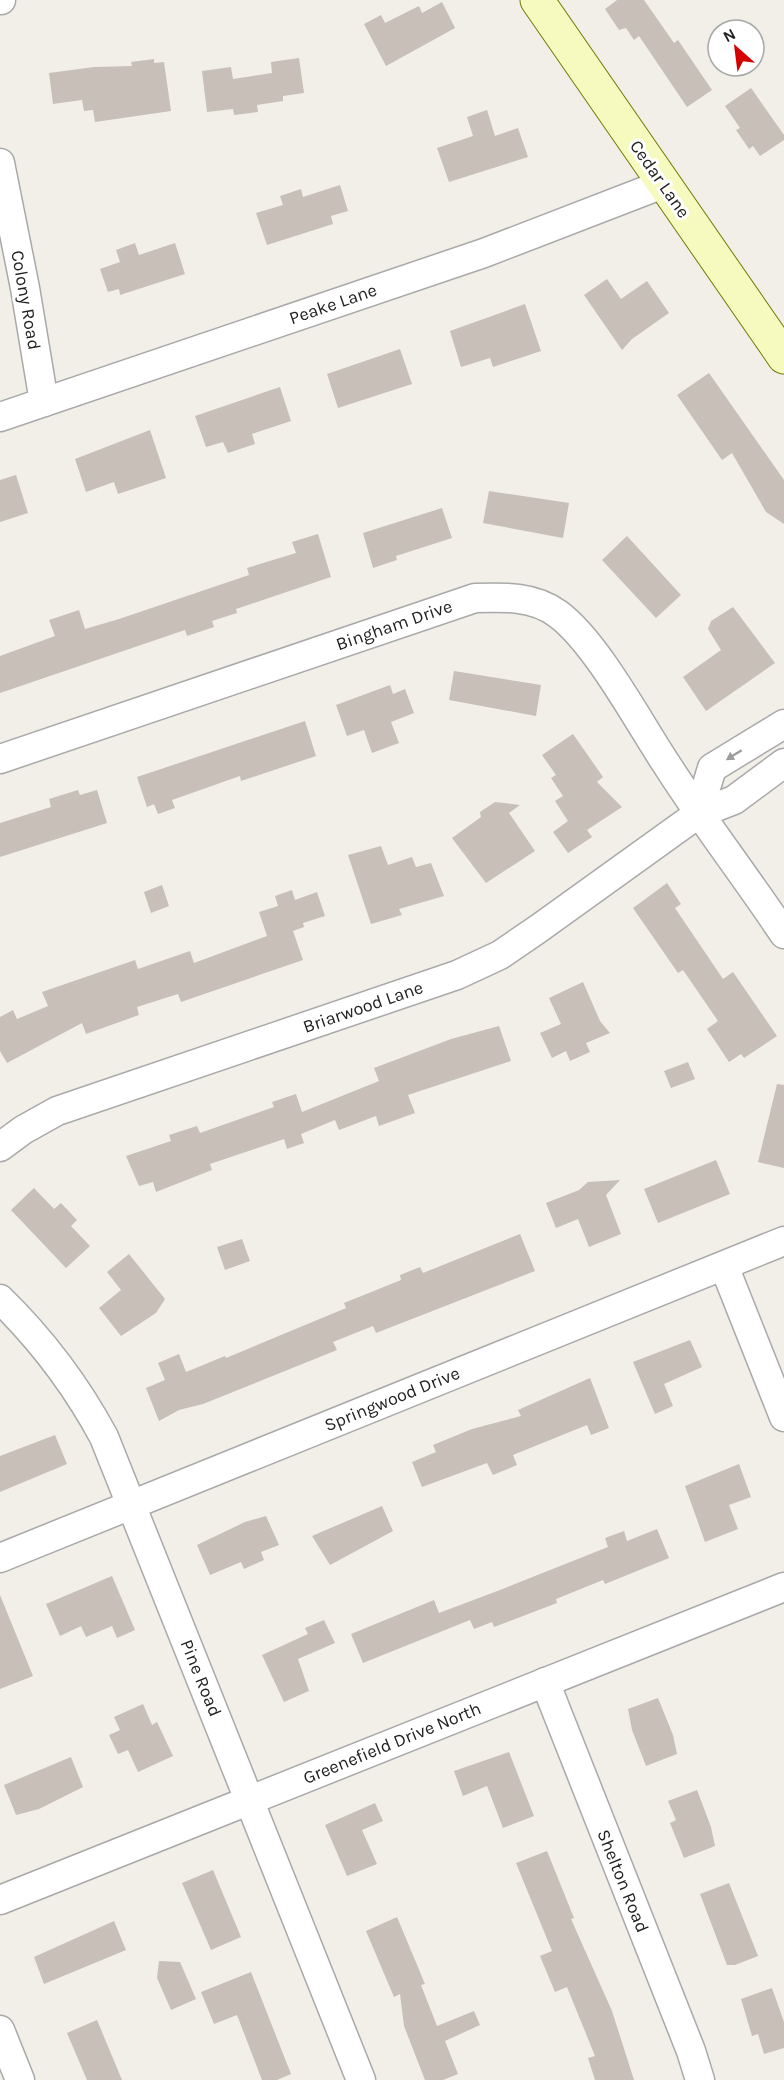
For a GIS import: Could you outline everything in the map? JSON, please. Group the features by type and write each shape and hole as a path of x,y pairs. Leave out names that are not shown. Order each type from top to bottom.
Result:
{"main road":[{"name":"Cedar Lane","path":"537,0 663,184 781,346"}],"street":[{"name":"Colony Road","path":"0,163 26,288 44,402"},
{"name":"Peake Lane","path":"0,417 484,253 663,184"},
{"name":"Bingham Drive","path":"0,759 475,598 505,597 533,601 557,613 574,629 588,645 698,814"},
{"path":"784,724 712,768 698,814 784,934"},
{"name":"Briarwood Lane","path":"0,1148 23,1130 57,1111 458,975 500,955 698,814 734,800 784,763"},
{"name":"Springwood Drive","path":"0,1558 784,1241"},
{"path":"724,1266 784,1417"},
{"name":"Pine Road","path":"0,1299 52,1354 81,1394 104,1437 361,2080"},
{"name":"Greenefield Drive North","path":"0,1900 784,1587"},
{"name":"Shelton Road","path":"545,1682 691,2050 700,2080"},
{"path":"0,2030 20,2080"}],"building":[{"path":"617,0 644,0 674,43 678,40 712,90 687,107 639,36 634,40 626,28 619,30 605,9"},
{"path":"442,2 455,28 386,66 364,24 381,15 385,23 419,6 422,13"},
{"path":"299,58 304,93 283,96 283,101 257,105 258,112 234,115 233,109 207,112 202,71 231,67 233,79 272,73 271,62"},
{"path":"154,59 154,63 164,62 171,111 95,122 93,110 84,111 82,100 53,104 49,73 94,67 132,66 131,62"},
{"path":"751,88 784,135 784,140 760,156 753,146 749,149 736,130 740,128 725,106"},
{"path":"487,110 495,136 518,128 528,157 449,182 437,148 473,136 467,117"},
{"path":"340,185 348,211 331,216 333,224 267,245 256,213 283,205 280,196 301,189 303,197"},
{"path":"135,243 139,255 175,243 185,274 120,295 119,289 108,292 100,269 120,262 116,250"},
{"path":"607,279 621,299 647,281 669,313 632,339 622,350 584,295"},
{"path":"525,304 541,351 493,367 490,358 461,367 450,331"},
{"path":"400,349 412,384 338,408 327,374"},
{"path":"709,373 784,480 784,524 766,512 732,453 722,460 677,395"},
{"path":"280,387 291,421 252,434 255,444 228,453 223,442 206,447 195,416"},
{"path":"150,430 166,478 118,494 114,482 86,492 75,459"},
{"path":"16,475 28,513 0,522 0,480"},
{"path":"489,491 569,503 563,538 483,523"},
{"path":"442,508 452,538 396,556 397,560 373,568 363,533"},
{"path":"318,534 331,577 236,609 237,613 212,621 214,627 187,636 185,630 0,693 0,656 55,636 49,620 79,610 85,629 119,619 249,575 247,568 296,553 292,542"},
{"path":"627,536 681,595 656,618 602,560"},
{"path":"733,607 775,663 706,711 683,677 721,650 708,629 711,621"},
{"path":"454,671 541,685 536,716 449,700"},
{"path":"390,685 393,694 405,689 414,713 391,722 399,743 372,753 364,730 347,736 336,705"},
{"path":"305,721 316,756 241,781 240,776 172,800 175,808 158,814 154,804 147,807 137,777"},
{"path":"573,734 603,777 597,782 622,807 587,830 592,837 568,853 553,832 568,821 555,801 563,796 551,778 556,775 542,755"},
{"path":"78,790 80,795 97,790 107,823 0,857 0,823 51,807 49,799"},
{"path":"495,802 520,805 509,813 535,851 486,883 452,838 481,817 480,812"},
{"path":"381,846 388,865 412,857 416,867 431,863 444,896 399,909 402,915 371,924 348,855"},
{"path":"667,883 681,904 675,908 723,979 733,972 777,1036 744,1058 741,1054 729,1062 707,1029 718,1021 683,970 678,973 633,908"},
{"path":"162,885 169,906 151,913 144,892"},
{"path":"292,890 295,900 317,892 325,916 303,923 304,927 293,931 303,960 181,1002 178,994 137,1007 139,1015 86,1034 82,1023 7,1063 0,1051 0,1017 13,1010 17,1019 48,1006 42,992 135,960 138,969 190,951 194,963 267,936 259,912 278,906 275,896"},
{"path":"583,982 600,1021 610,1033 586,1043 590,1052 570,1061 566,1051 552,1058 540,1033 561,1024 549,998"},
{"path":"499,1026 511,1061 408,1095 415,1113 379,1126 376,1116 339,1130 335,1120 301,1134 304,1143 287,1149 284,1139 210,1164 212,1170 156,1192 153,1182 139,1186 126,1156 171,1141 169,1135 197,1126 200,1133 274,1107 272,1102 296,1094 302,1112 379,1081 374,1068 451,1039"},
{"path":"688,1062 695,1079 671,1088 664,1071"},
{"path":"777,1084 784,1085 784,1168 758,1162"},
{"path":"716,1160 730,1194 658,1223 644,1189"},
{"path":"620,1180 606,1195 621,1234 589,1247 578,1219 556,1228 546,1203 579,1190 588,1182"},
{"path":"34,1188 54,1209 61,1203 77,1220 71,1226 90,1246 66,1268 11,1210"},
{"path":"520,1234 535,1271 376,1333 373,1326 333,1342 337,1350 203,1404 179,1410 159,1421 146,1388 165,1380 158,1363 179,1354 186,1372 225,1356 226,1358 346,1308 344,1303 401,1280 400,1275 420,1267 423,1273"},
{"path":"242,1239 250,1261 225,1270 217,1247"},
{"path":"129,1254 165,1299 156,1313 121,1336 99,1308 121,1290 107,1272"},
{"path":"690,1340 702,1367 664,1384 673,1406 655,1414 633,1362"},
{"path":"590,1378 609,1428 591,1435 587,1425 513,1455 517,1465 493,1475 487,1463 422,1487 412,1462 436,1452 433,1445 472,1429 521,1416 518,1410"},
{"path":"55,1435 67,1464 0,1492 0,1456"},
{"path":"739,1464 751,1497 729,1505 738,1529 705,1542 685,1486"},
{"path":"382,1506 393,1531 330,1565 312,1536"},
{"path":"266,1516 279,1545 261,1552 264,1560 244,1569 241,1562 210,1575 197,1545 245,1522"},
{"path":"657,1529 669,1558 605,1584 603,1580 556,1599 557,1603 494,1627 492,1622 474,1629 470,1620 363,1663 351,1634 434,1600 439,1613 500,1590 608,1547 605,1538 624,1531 627,1541"},
{"path":"112,1576 135,1630 117,1638 112,1626 86,1637 81,1626 60,1636 46,1604"},
{"path":"0,1595 33,1676 0,1689"},
{"path":"324,1620 335,1643 298,1659 309,1691 284,1702 262,1655 308,1634 305,1628"},
{"path":"658,1698 673,1735 677,1754 646,1766 632,1730 628,1709"},
{"path":"143,1704 152,1725 157,1722 173,1756 138,1772 128,1750 118,1754 109,1735 120,1730 114,1717"},
{"path":"509,1752 534,1816 503,1828 487,1786 463,1796 454,1771"},
{"path":"71,1757 83,1787 39,1809 16,1815 4,1785"},
{"path":"697,1790 711,1827 715,1846 684,1858 670,1823 676,1820 668,1801"},
{"path":"375,1803 383,1821 362,1830 377,1864 347,1876 325,1825"},
{"path":"547,1851 574,1918 571,1919 612,2011 634,2080 595,2080 588,2058 595,2056 567,1987 555,1992 540,1956 552,1951 516,1863"},
{"path":"213,1870 241,1937 211,1950 182,1883"},
{"path":"729,1883 758,1956 735,1965 727,1965 700,1894"},
{"path":"397,1917 425,1984 421,1985 437,2026 474,2011 480,2025 445,2041 458,2074 443,2080 425,2080 404,2026 400,1994 394,1997 366,1931"},
{"path":"114,1921 126,1950 44,1984 34,1957"},
{"path":"159,1961 180,1962 196,1999 171,2010 157,1978"},
{"path":"251,1972 291,2074 277,2080 262,2080 237,2015 214,2024 201,1992"},
{"path":"772,1988 784,2022 784,2048 764,2054 758,2034 752,2036 741,1999"},
{"path":"97,2020 122,2080 87,2080 67,2033"}]}
